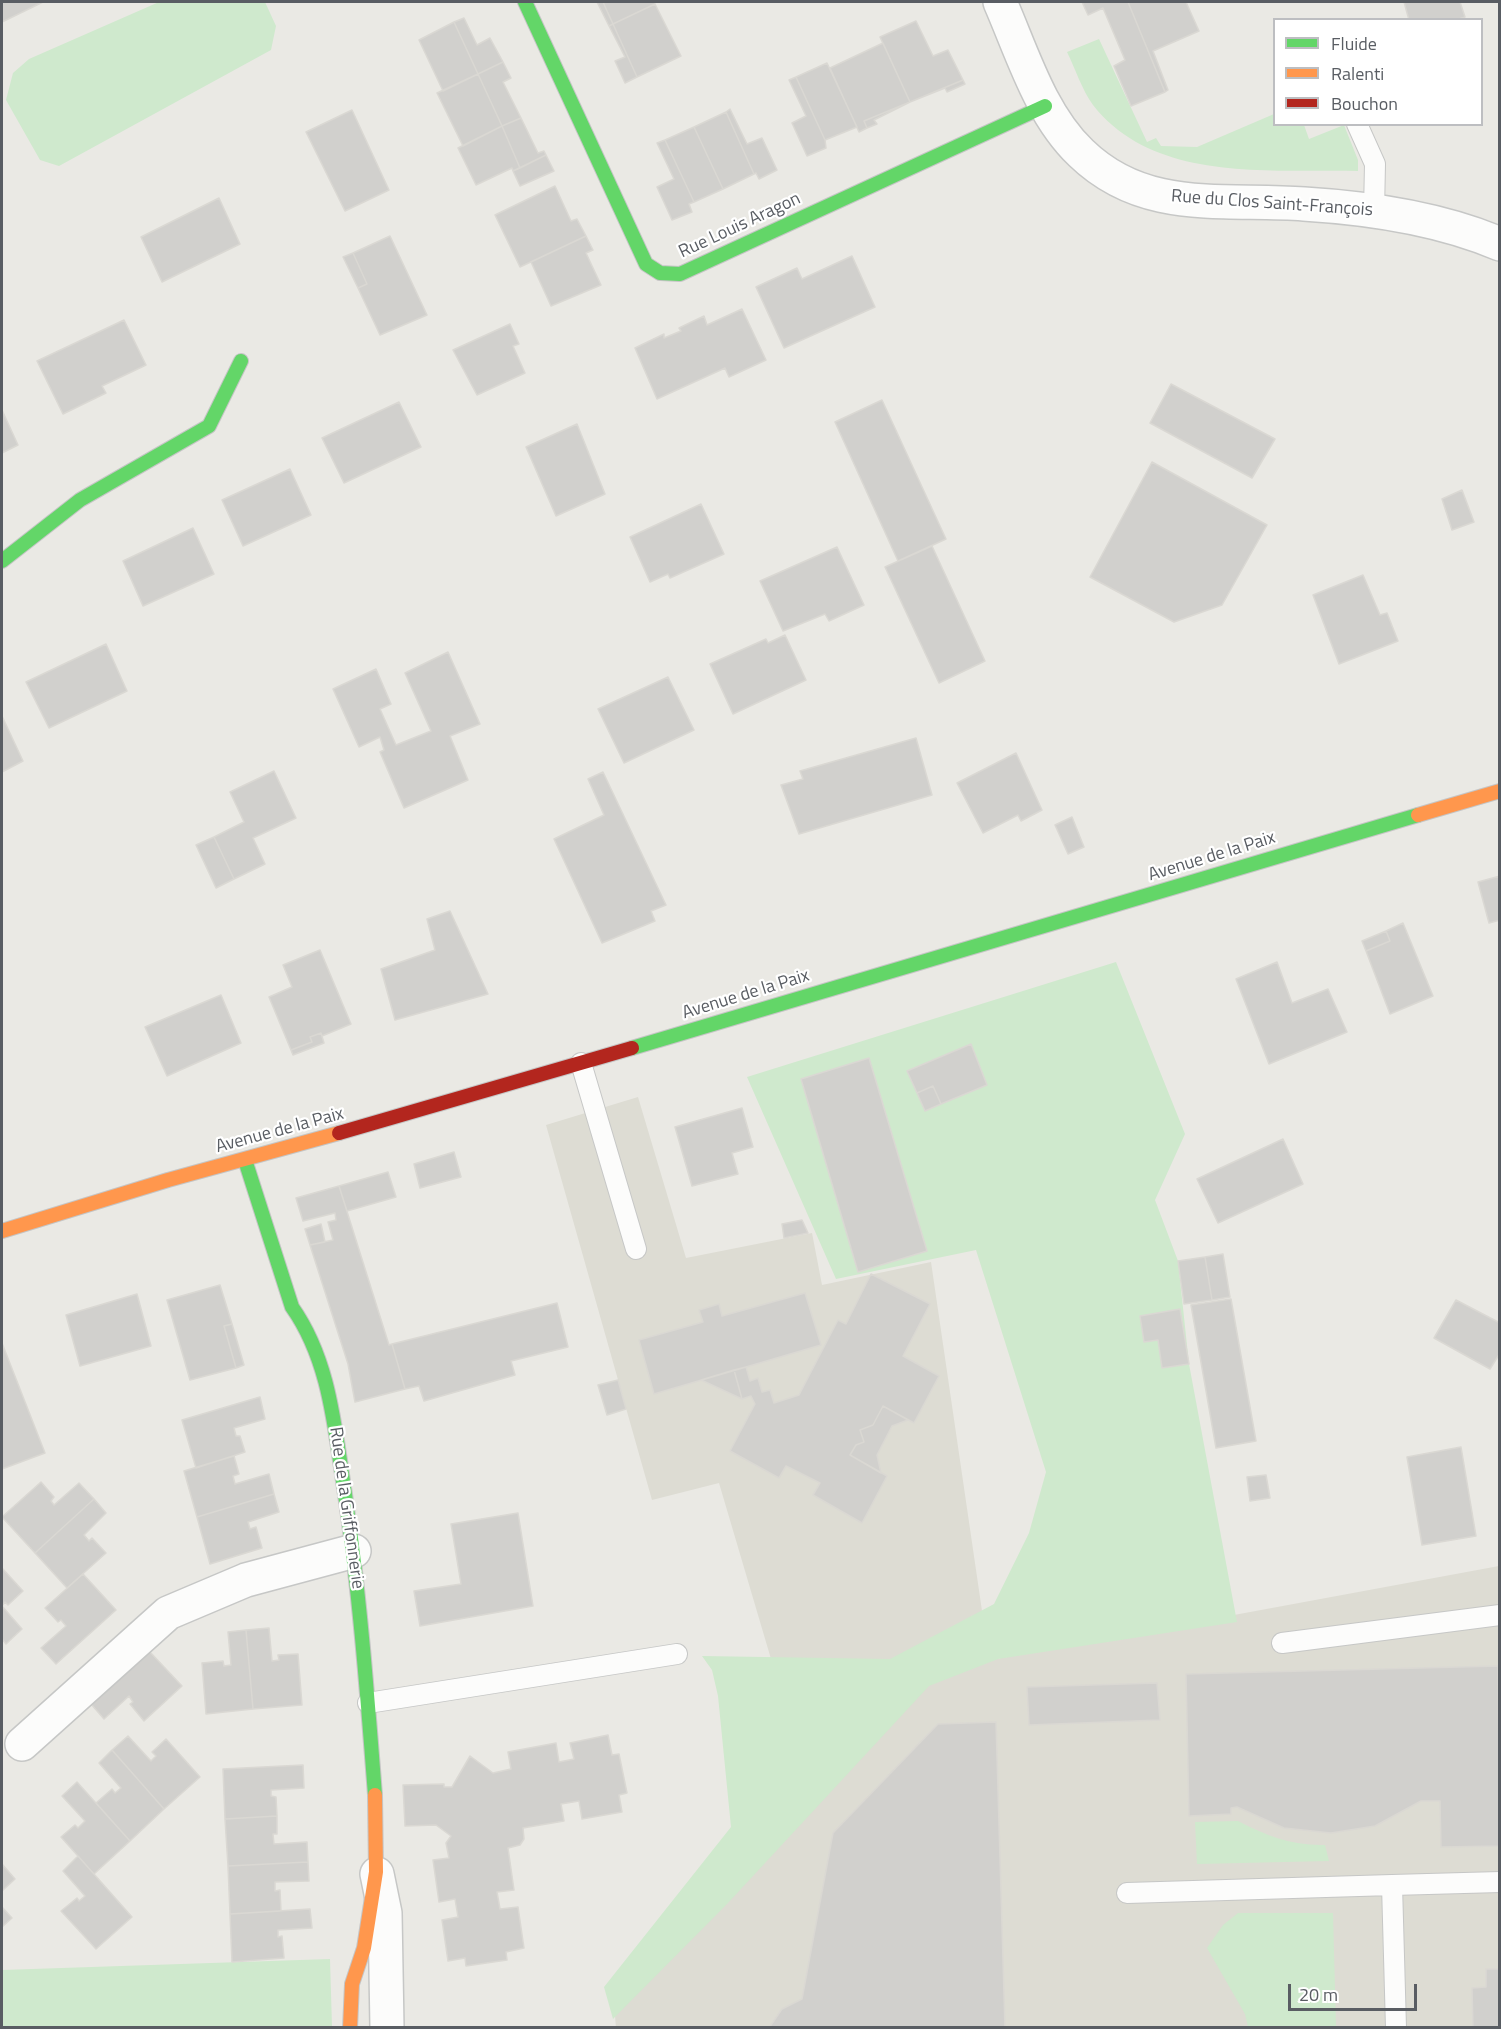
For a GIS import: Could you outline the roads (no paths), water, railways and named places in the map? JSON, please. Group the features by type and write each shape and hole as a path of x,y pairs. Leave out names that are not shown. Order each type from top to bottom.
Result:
{"street":[{"name":"Rue Louis Aragon","path":"525,2 646,264 660,273 680,274 1045,106"},
{"name":"Rue du Clos Saint-François","path":"1000,2 1045,106 1079,152 1109,177 1153,195 1203,203 1303,204 1374,211 1443,225 1500,244"},
{"path":"2,561 80,500 209,426 241,361"},
{"name":"Avenue de la Paix","path":"2,1231 581,1063 1500,791"},
{"name":"Rue de la Griffonnerie","path":"245,1160 292,1307 306,1327 330,1395 354,1551 376,1804 376,1872 364,1948 352,1984 350,2028"},
{"path":"22,1744 168,1613 246,1580 354,1551"},
{"name":"Rue de la Griffonnerie","path":"376,1872 385,1913 387,2028"}],"lane":[{"path":"1358,126 1375,164 1374,211"},
{"path":"581,1063 636,1249"},
{"path":"1282,1643 1500,1615"},
{"path":"368,1703 677,1654"},
{"path":"1127,1893 1500,1882"},
{"path":"1392,1885 1396,2028"}]}
